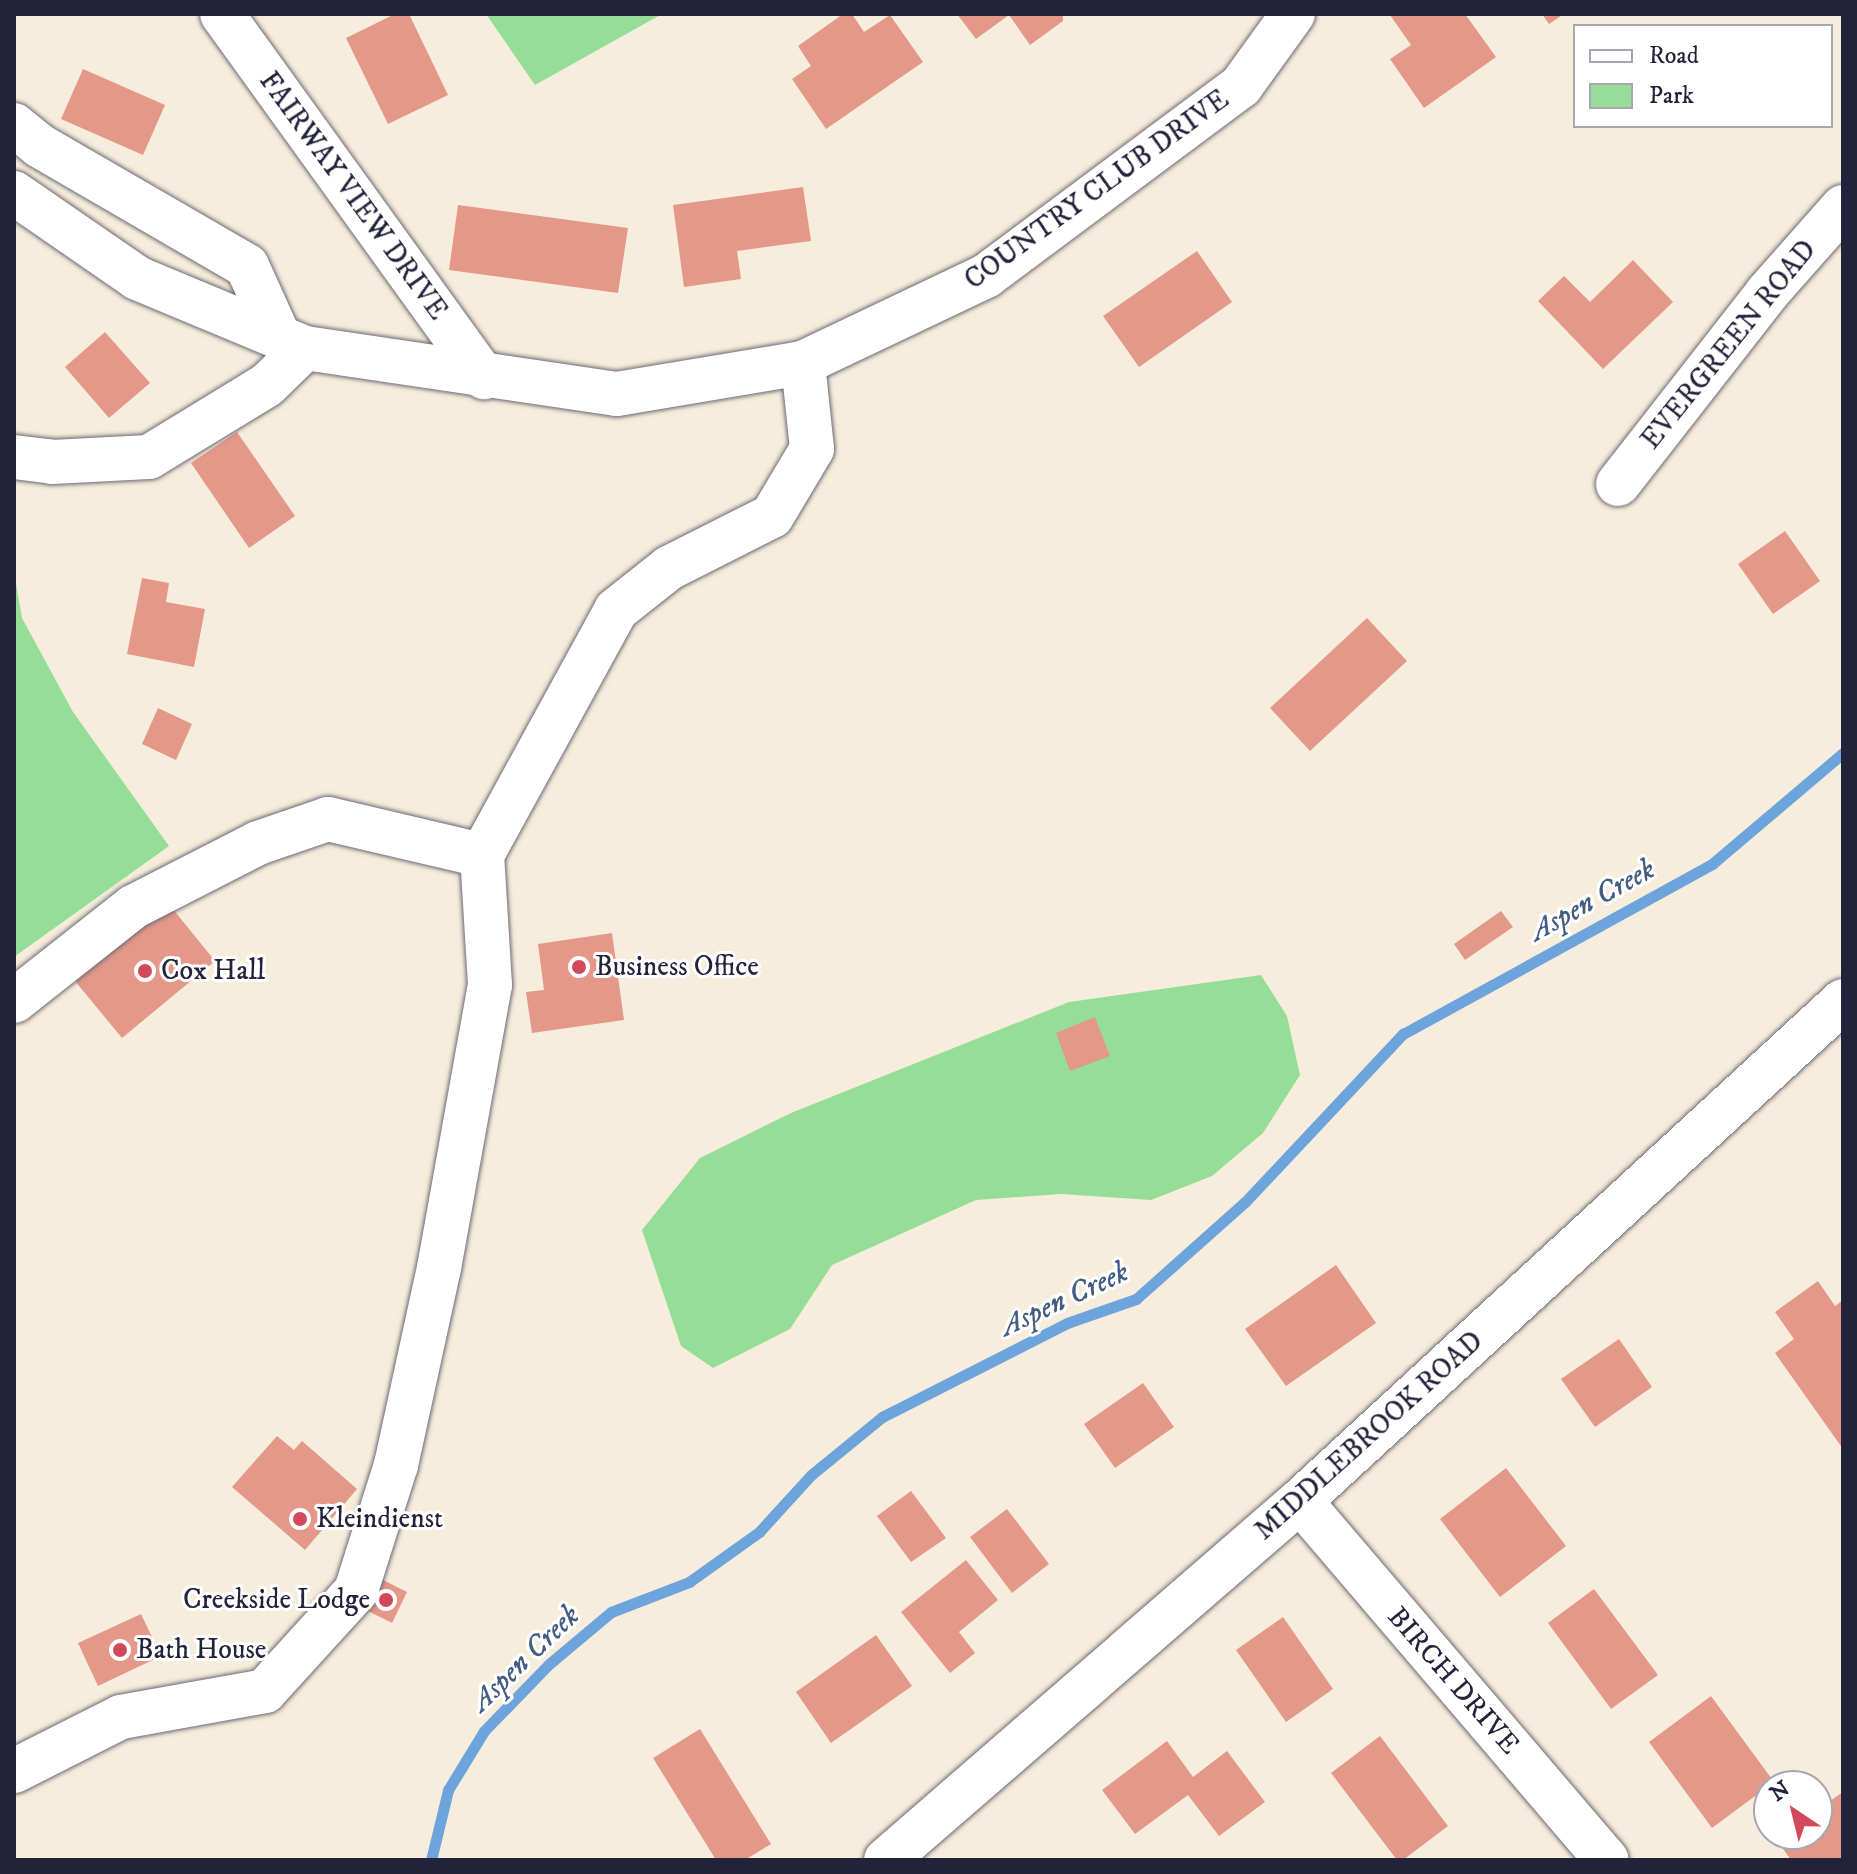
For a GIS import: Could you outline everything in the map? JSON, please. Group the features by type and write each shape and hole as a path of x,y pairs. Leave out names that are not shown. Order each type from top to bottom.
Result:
{"street":[{"name":"FAIRWAY VIEW DRIVE","path":"222,14 484,377"},
{"name":"COUNTRY CLUB DRIVE","path":"14,193 137,278 292,342 484,377 617,394 803,363 986,276 1241,86 1293,14"},
{"path":"14,125 40,146 247,266 292,342 267,385 149,457 52,462 14,457"},
{"name":"EVERGREEN ROAD","path":"1618,484 1767,293 1843,207"},
{"path":"14,1771 121,1717 265,1691 356,1591 396,1465 439,1268 490,985 482,855 616,610 669,568 772,516 812,449 803,363"},
{"path":"14,1001 133,907 258,843 328,819 482,855"},
{"name":"MIDDLEBROOK ROAD","path":"886,1860 1300,1501 1843,1001"},
{"name":"BIRCH DRIVE","path":"1300,1501 1607,1860"}],"green space":[{"path":"486,14 662,14 535,85"},
{"path":"14,572 22,618 73,712 169,846 14,957"},
{"path":"1261,975 1287,1016 1300,1075 1263,1133 1212,1176 1151,1200 1061,1194 976,1200 832,1265 790,1329 713,1368 681,1346 642,1230 700,1158 791,1113 1069,1002"}],"building":[{"path":"395,14 409,14 448,95 388,124 346,38"},
{"path":"843,14 852,14 864,32 890,15 923,62 826,129 792,79 811,66 798,46"},
{"path":"957,14 1063,14 1063,21 1030,45 1009,15 976,39"},
{"path":"1465,14 1496,57 1424,108 1390,59 1411,45 1390,15"},
{"path":"1542,14 1564,14 1549,24"},
{"path":"83,69 165,105 143,155 61,119"},
{"path":"803,187 811,241 737,251 741,279 684,287 673,205"},
{"path":"458,205 628,228 618,293 449,270"},
{"path":"1197,251 1232,302 1139,367 1103,316"},
{"path":"1633,260 1673,302 1603,369 1538,301 1564,276 1590,302"},
{"path":"105,332 150,383 109,418 65,367"},
{"path":"237,432 295,516 249,548 191,463"},
{"path":"1785,531 1820,581 1773,614 1738,564"},
{"path":"142,578 169,583 166,602 205,609 194,667 127,654"},
{"path":"1367,618 1407,661 1310,751 1270,708"},
{"path":"158,708 192,724 176,760 142,744"},
{"name":"Cox Hall","path":"168,903 215,961 122,1038 75,981"},
{"path":"1501,911 1513,927 1465,960 1454,944"},
{"name":"Business Office","path":"612,933 624,1020 532,1033 526,992 544,990 538,944"},
{"path":"1095,1017 1110,1056 1070,1071 1056,1033"},
{"path":"1336,1265 1376,1323 1286,1386 1245,1329"},
{"path":"1818,1281 1835,1306 1843,1300 1843,1449 1775,1353 1794,1339 1775,1312"},
{"path":"1619,1339 1652,1387 1595,1427 1561,1379"},
{"path":"1143,1383 1174,1427 1115,1468 1084,1424"},
{"name":"Kleindienst","path":"277,1436 294,1450 302,1441 357,1489 305,1550 232,1487"},
{"path":"1506,1468 1566,1546 1500,1597 1440,1519"},
{"path":"911,1491 946,1538 911,1562 877,1516"},
{"path":"1007,1509 1049,1564 1012,1593 970,1537"},
{"path":"966,1560 998,1600 959,1632 975,1653 950,1673 901,1612"},
{"name":"Creekside Lodge","path":"379,1578 407,1592 392,1623 364,1609"},
{"path":"1594,1589 1658,1675 1611,1709 1548,1623"},
{"name":"Bath House","path":"141,1614 161,1656 98,1686 78,1643"},
{"path":"1283,1617 1333,1689 1286,1722 1236,1650"},
{"path":"876,1635 912,1686 831,1743 796,1692"},
{"path":"1711,1696 1765,1770 1753,1770 1753,1798 1712,1828 1649,1742"},
{"path":"700,1729 771,1844 745,1860 716,1860 653,1758"},
{"path":"1380,1736 1448,1826 1403,1860 1397,1860 1331,1773"},
{"path":"1167,1741 1193,1777 1227,1751 1265,1802 1219,1836 1188,1795 1135,1834 1102,1790"},
{"path":"1843,1792 1843,1860 1791,1860 1784,1850 1833,1850 1833,1799"}],"waterway":[{"name":"Aspen Creek","path":"431,1860 448,1790 484,1731 549,1664 611,1612 689,1582 759,1532 811,1475 882,1417 1067,1323 1136,1299 1245,1202 1403,1034 1712,864 1843,753"}],"place":[{"name":"Business Office","path":"579,967"},
{"name":"Cox Hall","path":"145,971"},
{"name":"Kleindienst","path":"300,1519"},
{"name":"Creekside Lodge","path":"386,1600"},
{"name":"Bath House","path":"120,1650"}]}
